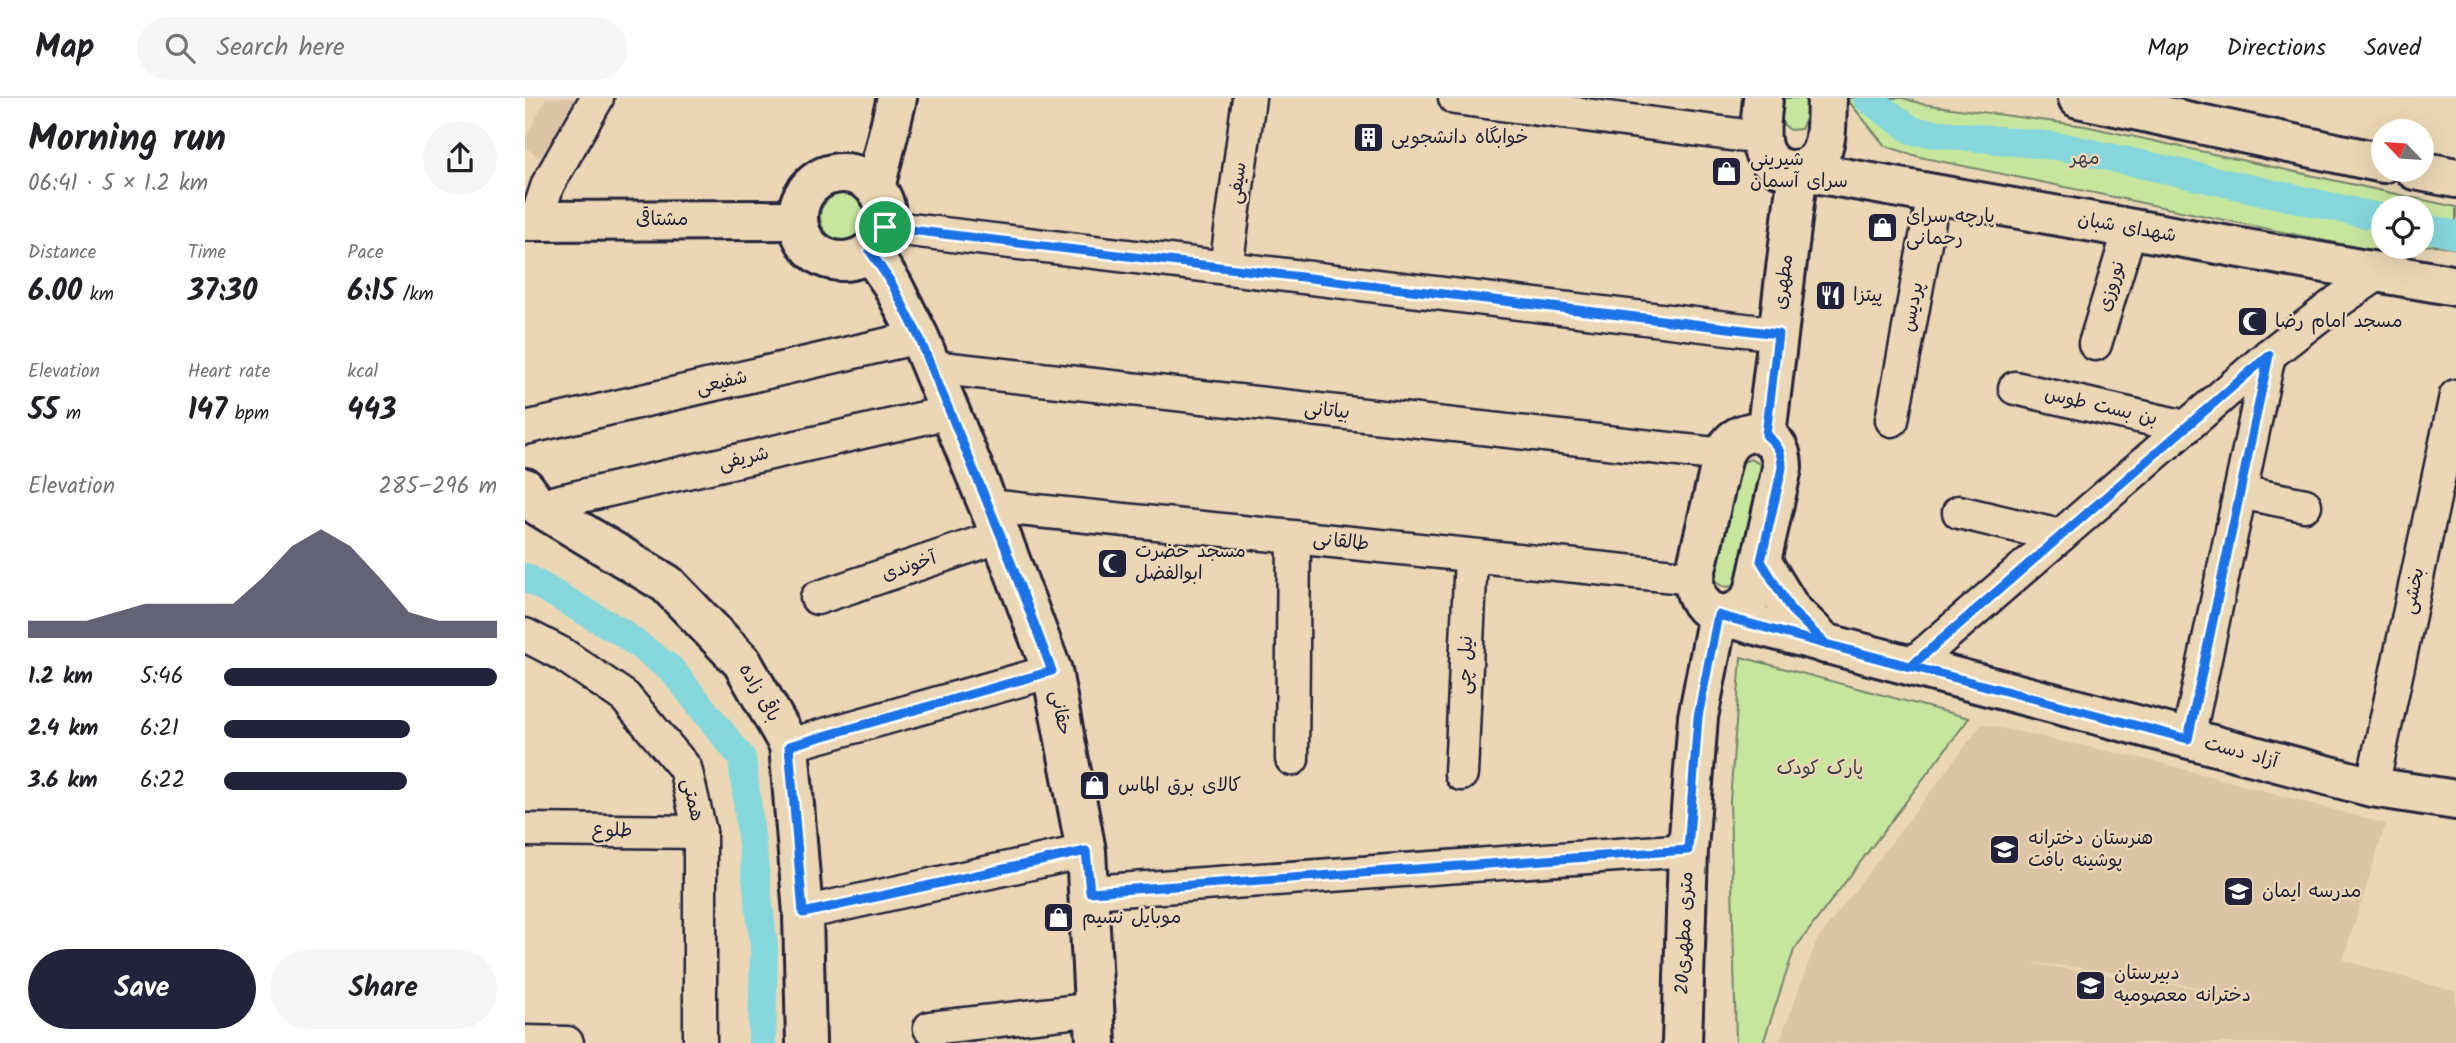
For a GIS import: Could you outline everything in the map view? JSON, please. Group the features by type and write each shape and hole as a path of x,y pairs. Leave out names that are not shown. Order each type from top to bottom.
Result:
{"street":[{"path":"531,220 548,184 597,98"},
{"path":"875,188 897,98"},
{"name":"سیفی","path":"1226,268 1249,98"},
{"path":"1455,98 1634,110 1761,138 1763,98"},
{"path":"1798,170 1811,165 1821,154 1825,141 1827,98"},
{"path":"2078,98 2371,160"},
{"name":"شهدای شبان","path":"1761,138 1763,151 1771,163 1784,169 2456,286"},
{"name":"مطهری","path":"1766,435 1798,170"},
{"path":"831,174 855,175 875,188 885,207 878,239 858,258 845,262 831,260 818,255 808,245 798,220 799,208 810,187 831,174"},
{"path":"2434,174 2456,178"},
{"name":"پردیس","path":"1892,420 1934,194"},
{"name":"مشتاقی","path":"531,220 798,220"},
{"name":"نوروزی","path":"2095,344 2130,229"},
{"path":"878,239 1226,268 1778,334"},
{"name":"حقانی","path":"878,239 892,284 950,412 1052,671 1086,851 1096,1026"},
{"path":"1910,667 2269,355 2379,273"},
{"name":"شفیعی","path":"525,428 925,352"},
{"name":"بیاتانی","path":"925,352 1723,455"},
{"path":"2188,739 2269,355"},
{"name":"بن بست طوس","path":"2015,388 2186,427"},
{"name":"بخشی","path":"2372,787 2456,396"},
{"name":"شریفی","path":"531,497 950,412"},
{"path":"1753,432 1766,435 1776,443 1782,456 1782,468 1754,592 1749,603 1736,613 1718,615 1703,605 1694,591 1694,578 1723,455 1728,443 1739,435 1753,432"},
{"path":"2240,492 2305,505"},
{"name":"باقی زاده","path":"531,497 667,584 742,662 789,746 803,913 806,1043"},
{"path":"1959,512 2060,537"},
{"name":"طالقانی","path":"995,521 1294,538 1694,578"},
{"name":"آخوندی","path":"817,598 995,521"},
{"path":"1292,759 1294,538"},
{"name":"نیل چی","path":"1461,774 1471,556"},
{"path":"1761,561 1791,610 1826,644"},
{"name":"آزاد دست","path":"1718,615 2372,787 2456,800"},
{"name":"20متری مطهری","path":"1682,1043 1688,850 1698,717 1718,615"},
{"name":"همتی","path":"525,635 562,654 625,697 685,768 699,832 700,1043"},
{"path":"789,746 1052,671"},
{"name":"طلوع","path":"525,830 699,832"},
{"path":"1090,892 1688,850"},
{"path":"803,913 1086,851"},
{"path":"930,1028 1096,1026"},
{"path":"525,1042 567,1043"}],"shaded area":[{"path":"546,98 581,98 540,158 525,147 525,139"},
{"path":"1982,724 2150,760 2386,824 2343,960 2456,992 2456,1043 1779,1043 1817,940","holes":["2034,963 2092,969 2266,999"]}],"green space":[{"path":"1782,98 1808,98 1806,118 1801,129 1790,130 1782,123"},
{"name":"مهر","path":"1846,98 1903,98 1922,104 2085,126 2406,196 2371,196 2370,250 1920,157 1885,146"},
{"path":"843,194 859,201 866,217 859,233 843,240 827,233 820,217 827,201"},
{"name":"مهر","path":"2434,202 2456,207 2456,249 2434,245"},
{"path":"1750,459 1762,465 1765,472 1740,582 1724,586 1717,583 1712,575 1737,465"},
{"name":"پارک کودک","path":"1741,657 1969,718 1794,950 1763,1043 1736,1043 1730,801"}],"waterway":[{"path":"1867,98 1913,131 2064,147 2371,215"},
{"path":"2434,230 2456,235"},
{"path":"525,577 621,632 672,670 742,758 764,947 762,1043"}],"place":[{"name":"خوابگاه دانشجویی","path":"1368,138"},
{"name":"شیرینی سرای آسمان","path":"1727,171"},
{"name":"پارچه سرای رحمانی","path":"1883,228"},
{"name":"پیتزا","path":"1830,296"},
{"name":"مسجد امام رضا","path":"2252,322"},
{"name":"مسجد حضرت ابوالفضل","path":"1112,563"},
{"name":"کالای برق الماس","path":"1095,786"},
{"name":"هنرستان دخترانه پوشینه بافت","path":"2005,850"},
{"name":"مدرسه ایمان","path":"2239,892"},
{"name":"موبایل نسیم","path":"1059,918"},
{"name":"دبیرستان دخترانه معصومیه","path":"2091,985"}],"route":[{"path":"885,227 879,241 870,251 892,284 919,337 1001,536 1052,671 789,746 803,913 1086,851 1090,892 1688,850 1698,717 1718,615 1910,667 2269,355 2188,739 1910,667 1826,644 1791,610 1761,561 1782,468 1782,456 1776,443 1766,435 1778,334 885,227"}]}
